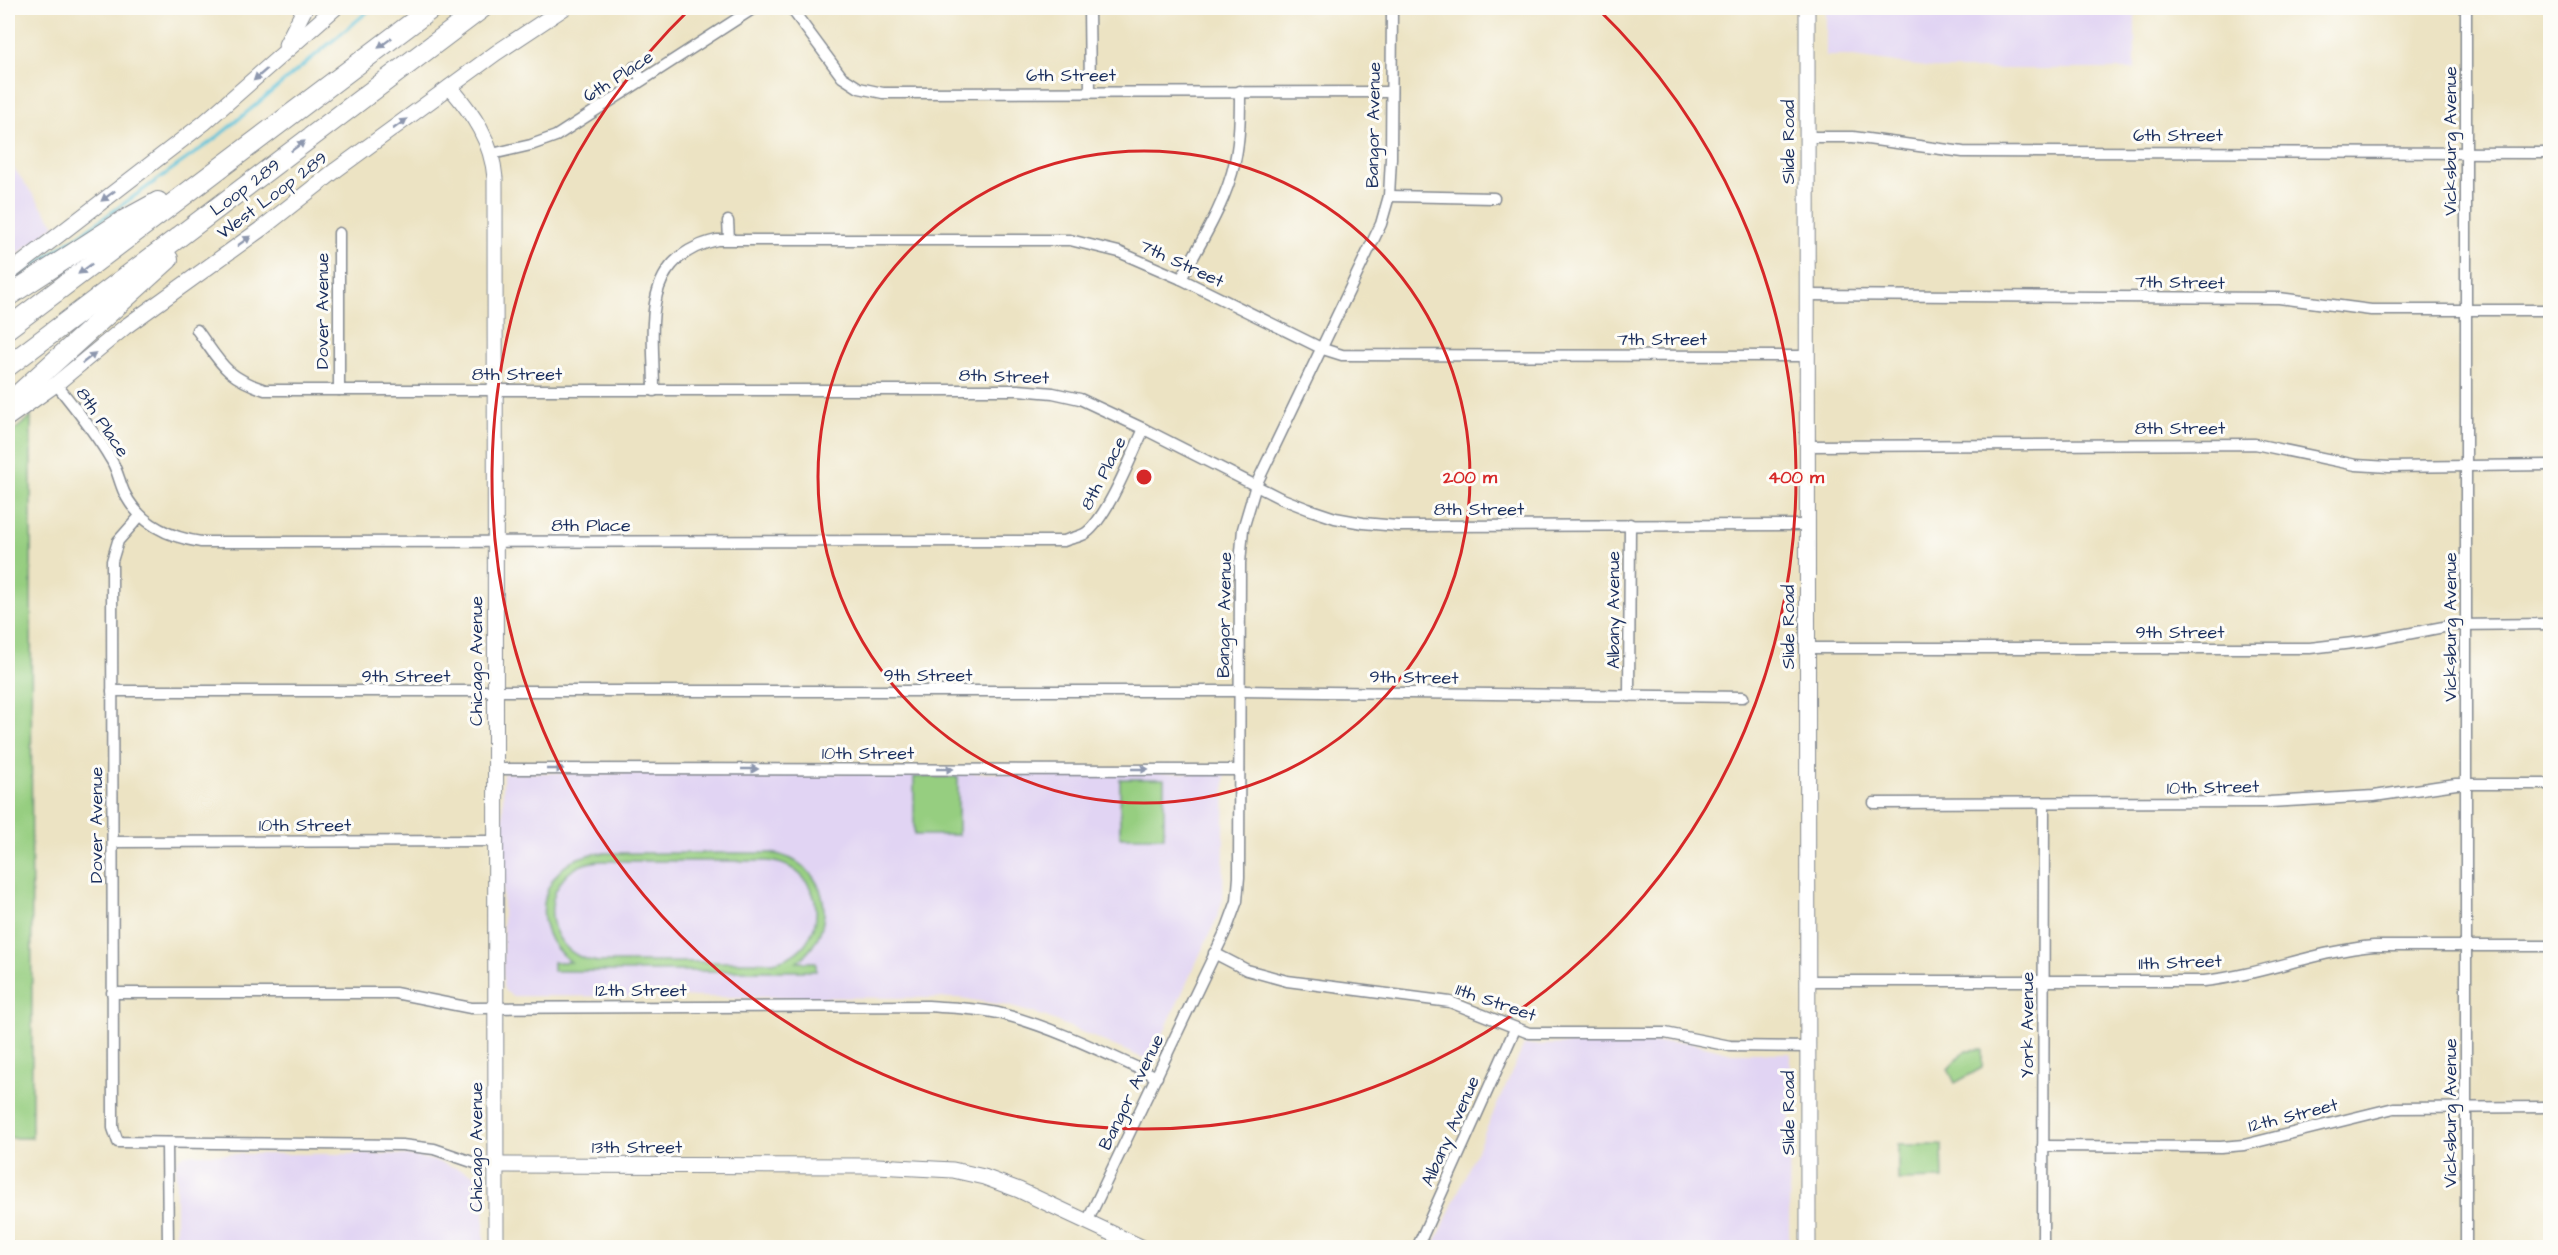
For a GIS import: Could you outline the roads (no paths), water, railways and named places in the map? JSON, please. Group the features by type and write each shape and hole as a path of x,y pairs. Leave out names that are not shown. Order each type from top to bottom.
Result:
{"highway":[{"name":"Loop 289","path":"8,328 432,8"},
{"name":"Loop 289","path":"8,366 482,8"},
{"path":"8,296 125,220 178,190 283,119"},
{"path":"8,404 252,182"}],"main road":[{"path":"277,59 300,23 305,8"},
{"path":"8,274 204,123 335,8"},
{"name":"West Loop 289","path":"8,418 56,384 125,327 261,229 336,170 564,8"},
{"name":"Slide Road","path":"1807,8 1808,1248"},
{"name":"Chicago Avenue","path":"450,87 477,123 492,154 495,177 496,1248"},
{"name":"13th Street","path":"496,1165 918,1167 953,1170 1019,1190 1143,1248"}],"street":[{"name":"6th Place","path":"492,154 531,145 556,136 754,8"},
{"name":"6th Street","path":"791,8 830,63 843,77 859,88 883,93 1391,92"},
{"path":"1089,8 1090,92"},
{"name":"Bangor Avenue","path":"1087,1222 1227,928 1237,901 1240,563 1243,529 1256,484 1375,240 1389,196 1392,8"},
{"name":"Vicksburg Avenue","path":"2466,8 2466,1248"},
{"path":"634,67 642,80"},
{"path":"1182,279 1221,203 1235,162 1239,136 1240,91"},
{"name":"6th Street","path":"1807,137 1853,137 1963,152 2550,153"},
{"path":"1389,196 1494,198"},
{"path":"728,221 729,239"},
{"name":"Dover Avenue","path":"339,233 339,390"},
{"name":"7th Street","path":"654,391 654,299 659,282 676,258 687,250 699,244 729,239 1070,240 1119,252 1182,279 1323,350 1342,356 1807,356"},
{"name":"7th Street","path":"1807,295 2279,298 2371,309 2550,310"},
{"name":"8th Street","path":"197,330 227,372 242,382 265,390 1018,390 1053,393 1080,399 1256,484 1280,498 1335,518 1363,523 1397,526 1807,525"},
{"name":"8th Place","path":"56,384 112,460 123,491 140,516 178,539 201,542 1064,541 1085,534 1095,524 1115,490 1144,429"},
{"name":"8th Street","path":"1807,446 2255,444 2356,465 2389,467 2550,465"},
{"name":"Dover Avenue","path":"118,1142 113,1128 112,561 118,541 140,516"},
{"name":"Albany Avenue","path":"1629,696 1630,524"},
{"name":"9th Street","path":"1808,648 2310,648 2370,642 2466,624 2550,624"},
{"name":"9th Street","path":"112,691 1240,691 1743,697"},
{"name":"10th Street","path":"496,769 1239,770"},
{"name":"10th Street","path":"1874,803 2270,802 2343,799 2466,784 2550,784"},
{"name":"York Avenue","path":"2043,1248 2044,803"},
{"name":"10th Street","path":"113,842 496,842"},
{"name":"11th Street","path":"1808,981 2204,981 2229,978 2345,949 2374,946 2550,946"},
{"name":"11th Street","path":"1214,953 1247,969 1287,981 1450,1002 1529,1033 1548,1035 1665,1033 1730,1046 1808,1047"},
{"name":"12th Street","path":"112,993 395,993 454,1005 496,1007 928,1006 971,1009 1001,1013 1035,1024 1157,1077"},
{"name":"Albany Avenue","path":"1417,1248 1515,1029"},
{"name":"12th Street","path":"2043,1146 2244,1145 2394,1108 2550,1107"},
{"name":"13th Street","path":"118,1142 402,1144 435,1149 478,1164 496,1165"},
{"path":"167,1144 168,1248"},
{"path":"8,1245 11,1248"}],"waterway":[{"path":"8,283 216,138 372,8"}]}
